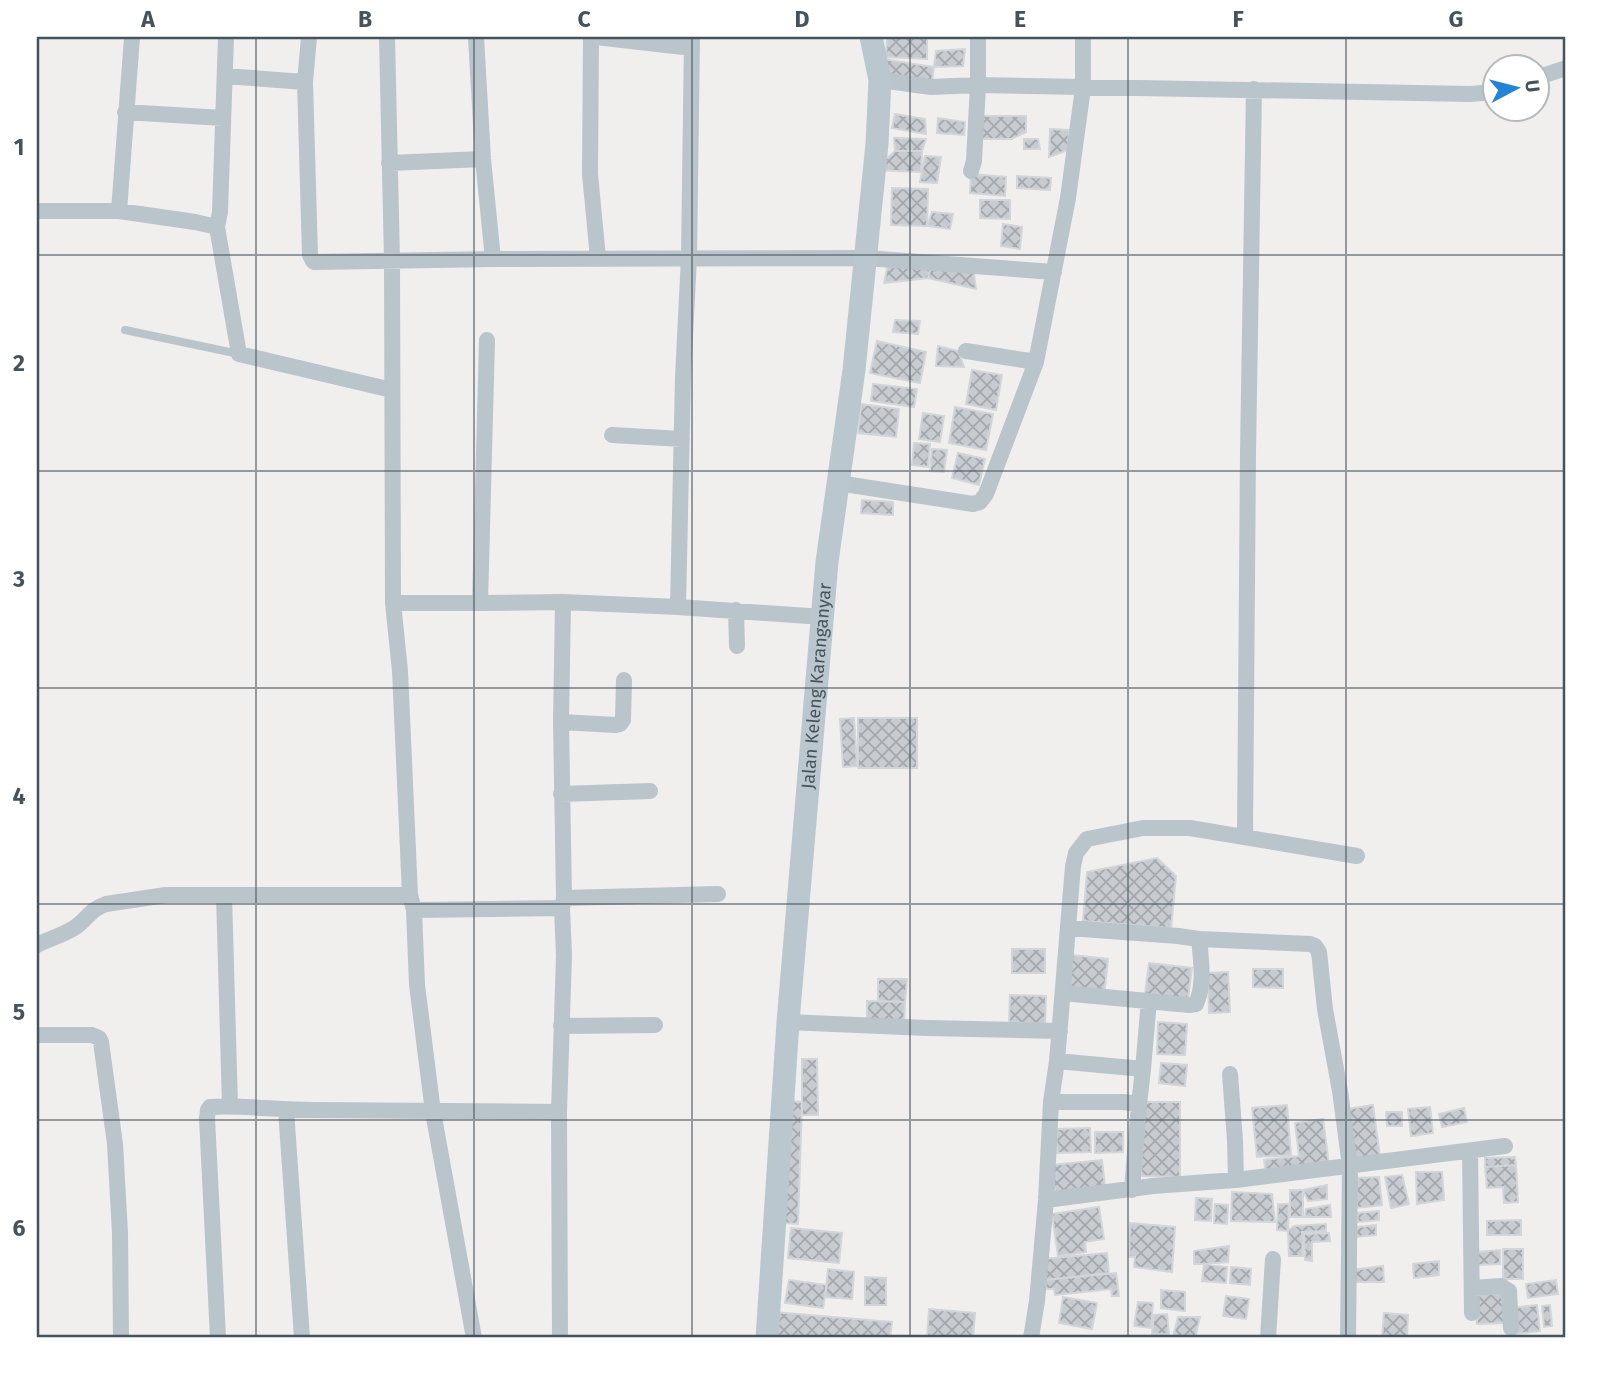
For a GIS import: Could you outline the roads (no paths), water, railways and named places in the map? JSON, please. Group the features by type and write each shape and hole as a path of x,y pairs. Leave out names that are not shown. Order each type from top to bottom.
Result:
{"main road":[{"name":"Jalan Keleng Karanganyar","path":"767,1338 788,1022 827,562 854,370 877,144 880,80 871,37"}],"street":[{"path":"119,211 132,37"},
{"path":"226,37 220,212 217,227 239,355 392,390"},
{"path":"309,37 305,82 310,255 313,261 318,263 493,258 866,258 1054,272"},
{"path":"387,37 392,260 393,603 400,671 416,985 433,1112 474,1338"},
{"path":"476,37 483,159 493,258"},
{"path":"598,258 590,174 593,37 692,42 689,257 678,607"},
{"path":"971,171 978,85 978,37"},
{"path":"838,483 974,504 980,502 986,494 1036,362 1068,198 1083,88 1083,37"},
{"path":"225,76 305,82"},
{"path":"880,80 931,87 978,85 1480,93"},
{"path":"1245,837 1247,481 1254,89"},
{"path":"125,112 223,118"},
{"path":"389,163 483,159"},
{"path":"37,211 119,211 217,227"},
{"path":"480,603 486,340"},
{"path":"966,351 1036,362"},
{"path":"612,435 682,439"},
{"path":"393,603 563,601 823,617"},
{"path":"560,1338 559,1112 564,955 561,794 563,601"},
{"path":"736,610 737,646"},
{"path":"561,722 620,724 623,720 624,680"},
{"path":"561,794 650,791"},
{"path":"1031,1338 1037,1301 1051,1102 1076,853 1087,839 1143,828 1190,828 1357,856"},
{"path":"37,945 75,927 90,912 106,904 166,895 563,903 718,894"},
{"path":"224,896 230,1106"},
{"path":"1069,928 1199,939 1310,944 1318,948 1350,1166 1348,1338"},
{"path":"1063,993 1193,1005 1201,994 1199,939"},
{"path":"1132,1190 1149,1001"},
{"path":"788,1022 1060,1031"},
{"path":"561,1026 655,1025"},
{"path":"37,1035 92,1035 101,1042 115,1144 120,1233 121,1338"},
{"path":"1057,1062 1143,1069"},
{"path":"1230,1074 1236,1180"},
{"path":"1051,1102 1139,1104"},
{"path":"218,1338 207,1118 210,1107 559,1112"},
{"path":"286,1110 302,1338"},
{"path":"1046,1200 1153,1186 1236,1180 1506,1146"},
{"path":"1470,1152 1472,1313"},
{"path":"1268,1338 1273,1259"},
{"path":"1472,1288 1501,1286 1508,1290 1511,1328"}],"lane":[{"path":"125,330 239,355"}]}
